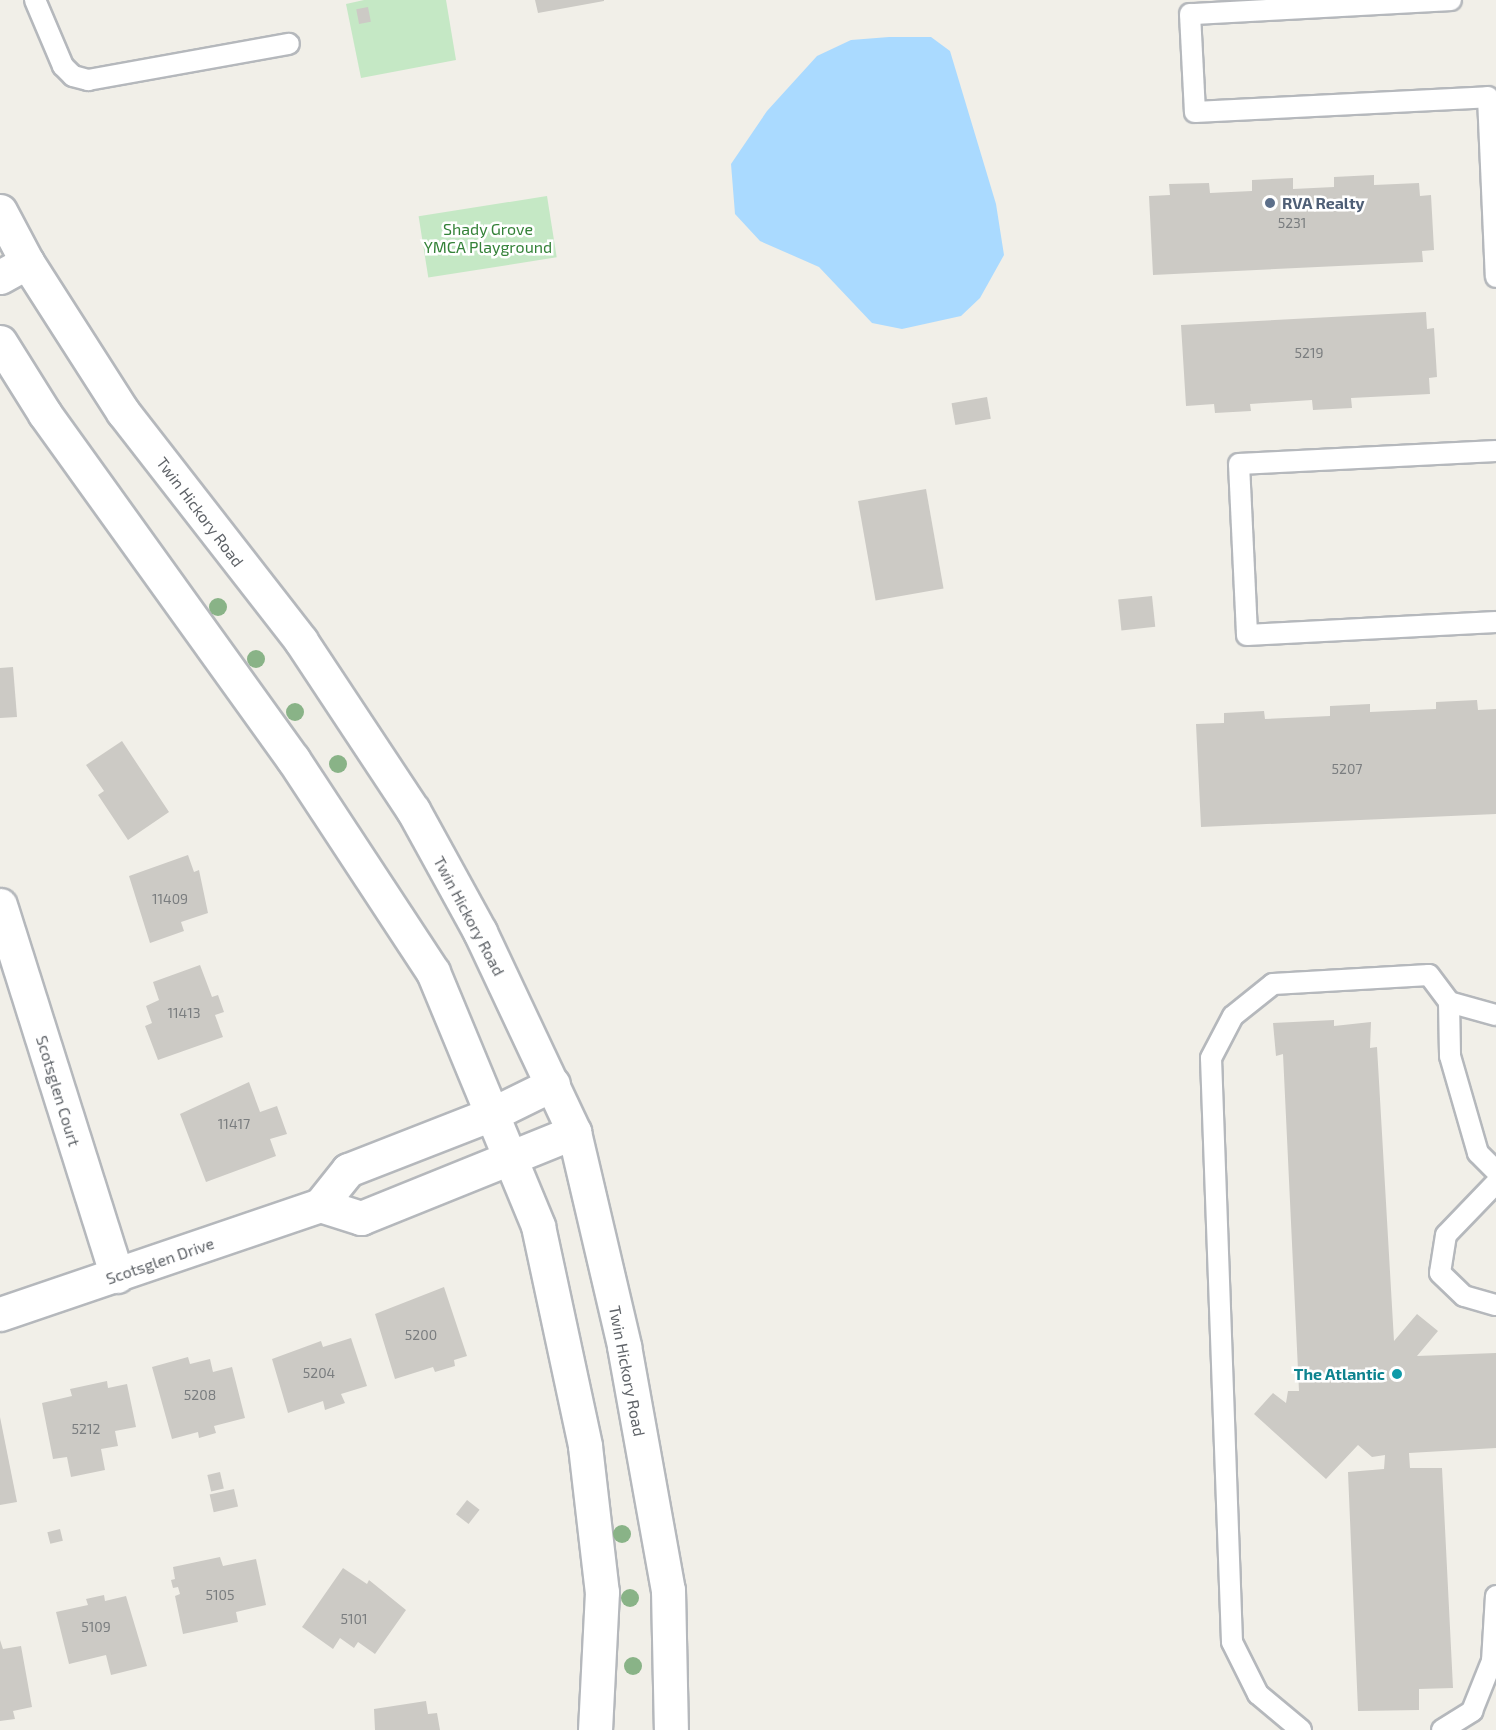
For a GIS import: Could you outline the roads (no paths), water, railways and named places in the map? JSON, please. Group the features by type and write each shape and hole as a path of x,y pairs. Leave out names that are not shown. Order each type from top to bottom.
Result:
{"main road":[{"name":"Twin Hickory Road","path":"0,211 14,270 301,641 413,810 480,933 553,1084 574,1132 624,1346 668,1590 671,1730"},
{"path":"0,342 45,414 293,759 434,972 538,1226 585,1446 602,1592 595,1730"},
{"name":"Scotsglen Court","path":"0,906 117,1276"},
{"path":"553,1084 492,1114 348,1170 320,1204 362,1218 574,1132"},
{"name":"Scotsglen Drive","path":"0,1314 117,1276 320,1204"}],"lane":[{"path":"35,0 63,66 74,76 88,80 289,44"},
{"path":"1450,0 1190,14 1195,112 1492,97 1496,277"},
{"path":"1496,451 1239,464 1247,635 1496,622"},
{"path":"1301,1730 1258,1694 1232,1642 1211,1058 1233,1016 1273,984 1429,975 1449,1002 1450,1056 1478,1153 1496,1171"},
{"path":"1449,1002 1496,1015"},
{"path":"1496,1183 1446,1235 1440,1273 1464,1296 1496,1305"},
{"path":"1443,1730 1472,1711 1491,1661 1496,1596"}],"water":[{"path":"931,37 950,51 996,204 1004,255 980,298 961,316 902,329 872,323 819,267 760,241 735,214 731,164 767,111 817,56 851,40"}],"place":[{"name":"RVA Realty","path":"1270,203"},
{"name":"The Atlantic","path":"1397,1374"}],"park label":[{"name":"Shady Grove YMCA Playground","path":"488,238"}]}
